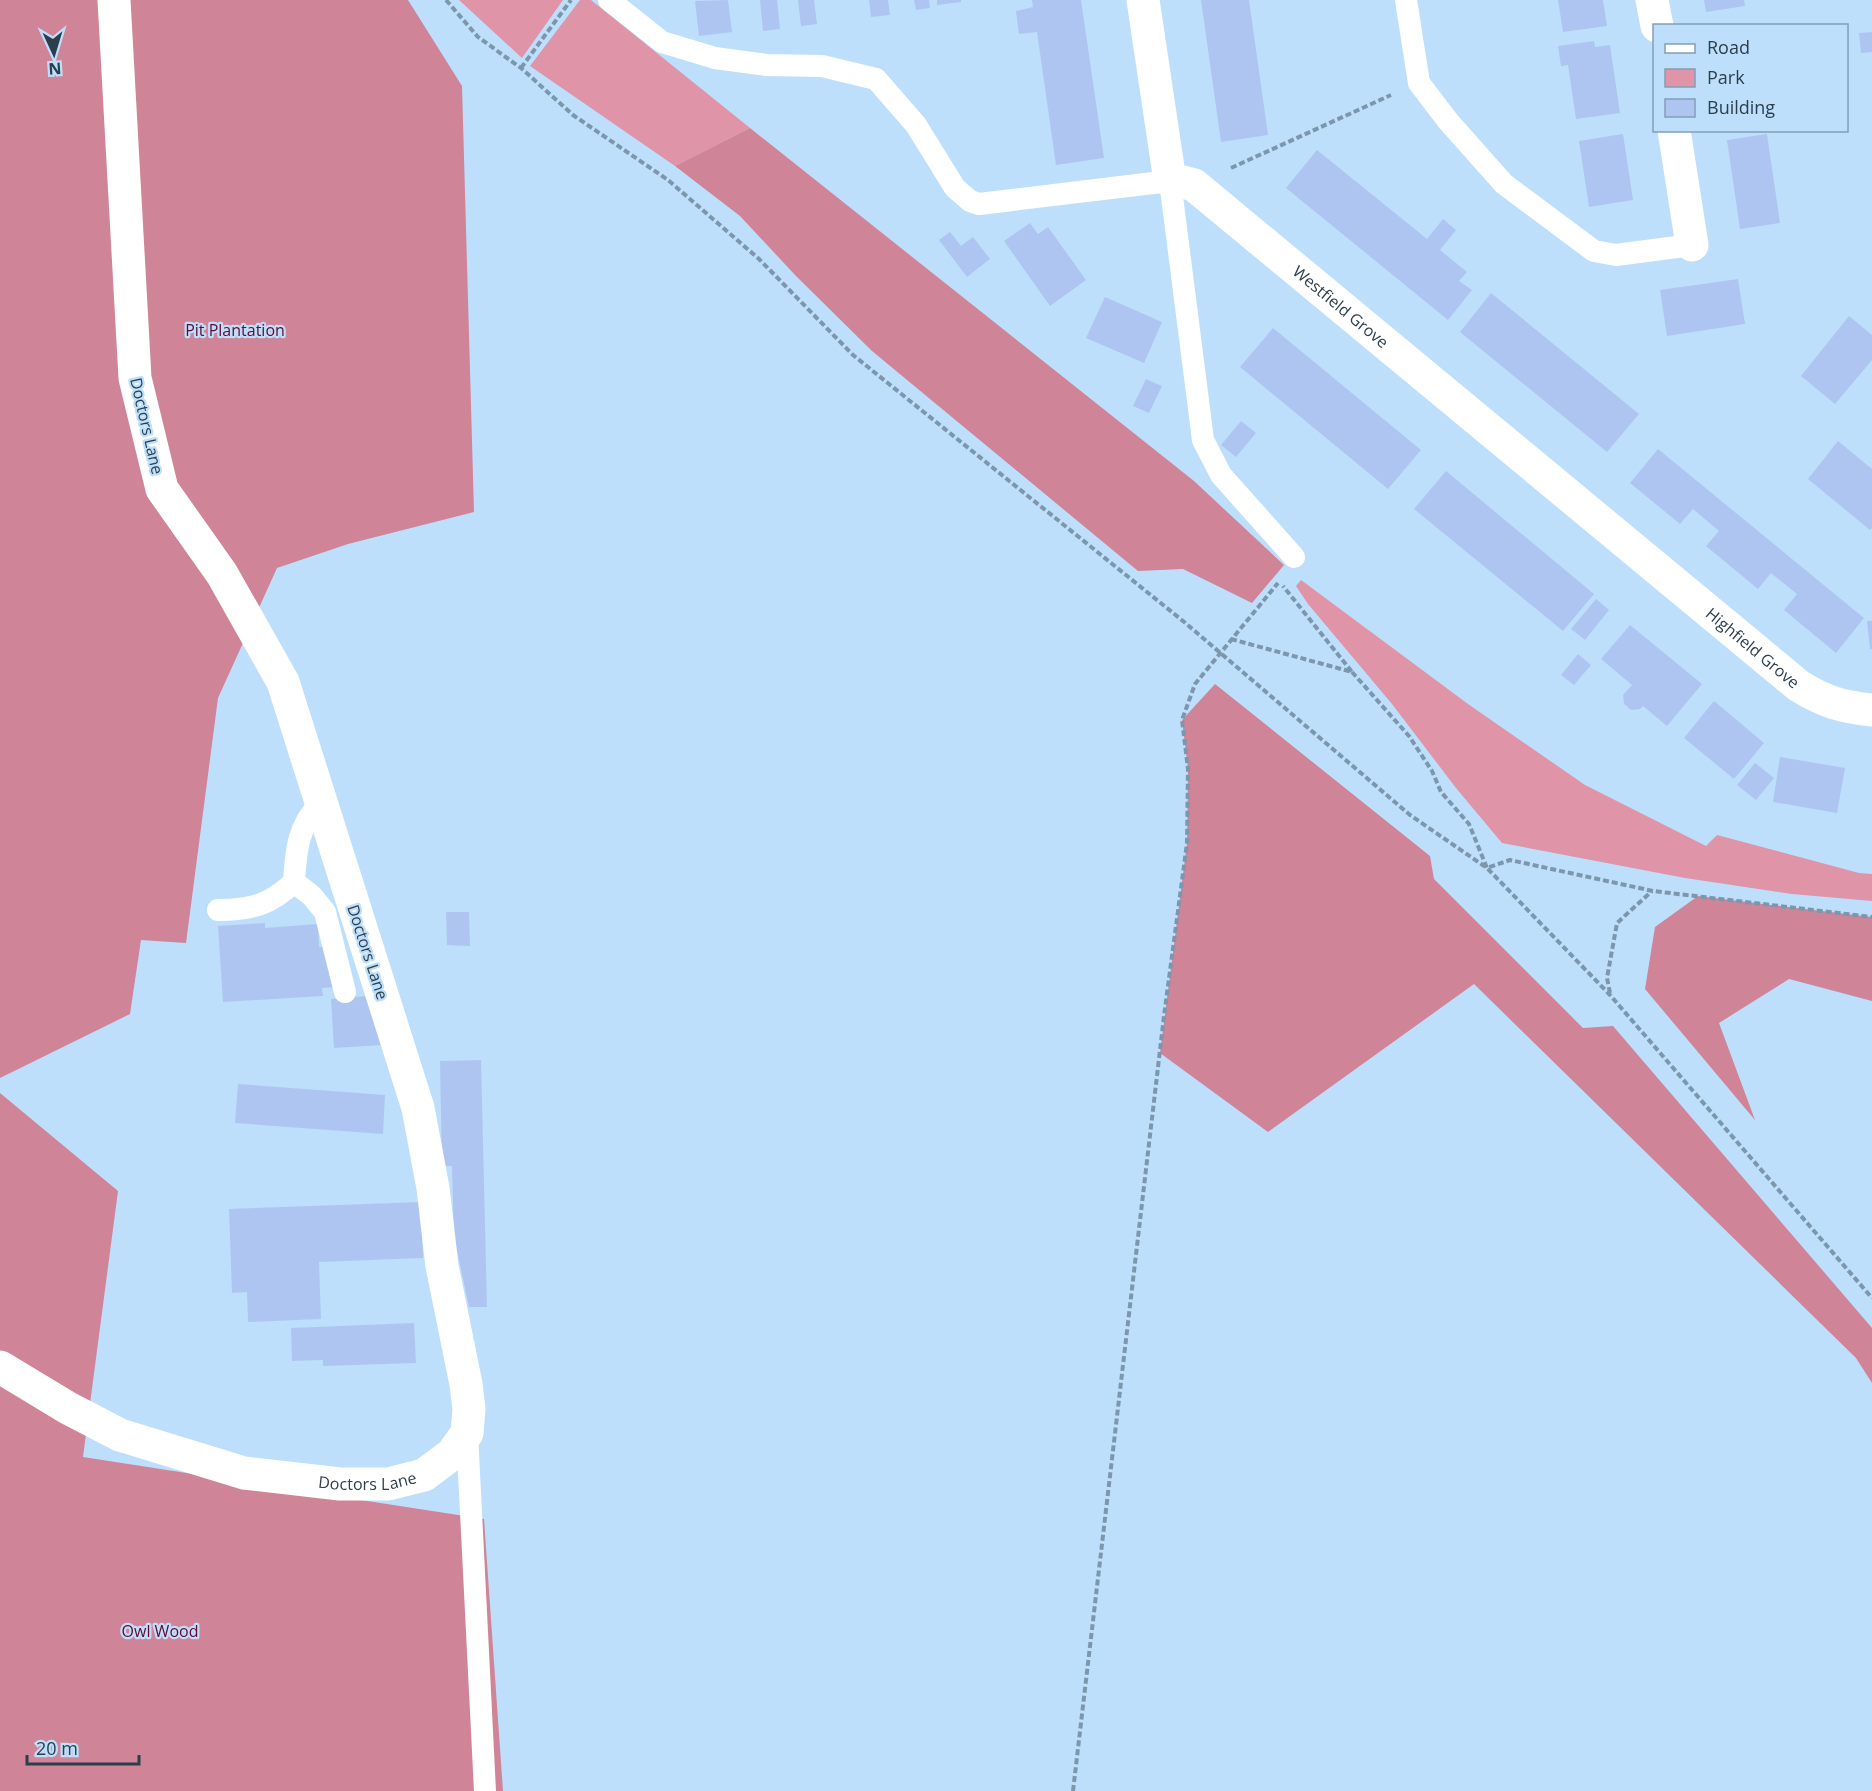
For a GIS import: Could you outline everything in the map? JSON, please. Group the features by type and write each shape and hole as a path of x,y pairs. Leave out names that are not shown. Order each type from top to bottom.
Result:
{"street":[{"name":"Doctors Lane","path":"0,1367 68,1408 120,1435 243,1473 340,1484 388,1484 424,1475 452,1454 467,1433 469,1409 466,1384 442,1266 433,1188 418,1108 283,682 222,574 162,489 135,378 114,0"},
{"path":"1143,0 1182,183"},
{"path":"1653,0 1657,24"},
{"path":"1674,132 1692,245"},
{"name":"Westfield Grove","path":"1182,183 1647,560"},
{"name":"Highfield Grove","path":"1647,560 1799,686 1822,700 1847,708 1872,710"}],"lane":[{"path":"609,0 662,42 715,58 767,65 822,66 876,79 916,125 955,188 970,201 979,204 1182,183 1203,440 1221,475 1294,557"},
{"path":"1406,0 1419,82 1448,121 1504,184 1584,246 1594,251 1616,255 1692,245"},
{"path":"218,910 243,910 279,897 294,882 297,846 309,814 321,803"},
{"path":"294,882 312,896 325,912 345,992"},
{"path":"467,1433 485,1791"}],"path":[{"path":"446,0 478,38 520,69 573,115 668,180 759,259 853,355 1221,652 1410,815 1487,868 1610,995 1872,1298"},
{"path":"520,69 571,0"},
{"path":"1182,183 1419,82"},
{"path":"1073,1791 1164,1016 1187,843 1188,769 1182,720 1194,684 1279,581 1352,672 1409,736 1432,771 1441,792 1469,824 1487,868"},
{"path":"1231,639 1352,672"},
{"path":"1487,868 1510,860 1653,891 1872,917"},
{"path":"1610,995 1607,978 1617,923 1653,891"}],"green space":[{"name":"Pit Plantation","path":"0,0 408,0 462,86 474,512 348,544 277,568 218,698 186,943 141,940 130,1014 0,1078"},
{"path":"459,0 563,0 522,58"},
{"path":"580,0 591,0 750,128 675,166 530,66"},
{"path":"750,128 1194,481 1284,565 1252,603 1183,569 1138,571 872,351 796,276 740,216 675,166"},
{"path":"1301,580 1468,704 1585,785 1706,846 1717,835 1859,873 1872,874 1872,901 1792,894 1685,878 1502,843 1456,788 1392,704 1308,604 1296,586"},
{"path":"1215,684 1430,856 1434,879 1583,1028 1613,1026 1872,1328 1872,1383 1856,1358 1474,984 1268,1132 1160,1053 1187,843 1188,769 1182,720"},
{"path":"1698,896 1872,917 1872,1001 1789,979 1719,1023 1755,1120 1645,989 1655,927"},
{"name":"Owl Wood","path":"0,1093 118,1191 83,1457 484,1519 503,1791 0,1791"}],"building":[{"path":"728,0 732,32 699,36 695,1"},
{"path":"760,0 777,0 780,29 763,31"},
{"path":"798,0 814,0 817,24 801,26"},
{"path":"869,0 888,0 890,15 871,17"},
{"path":"914,0 929,0 930,8 916,10"},
{"path":"937,0 961,0 961,2 937,5"},
{"path":"1032,0 1081,0 1104,158 1056,165 1037,32 1019,34 1016,11 1033,7"},
{"path":"1201,0 1249,0 1268,135 1221,142"},
{"path":"1558,0 1603,0 1607,26 1563,32"},
{"path":"1704,0 1744,0 1745,6 1706,12"},
{"path":"1872,32 1872,52 1861,53 1859,33"},
{"path":"1594,41 1595,47 1610,45 1620,113 1576,119 1568,65 1561,66 1558,46"},
{"path":"1623,134 1633,200 1589,207 1579,141"},
{"path":"1767,134 1780,223 1740,229 1727,140"},
{"path":"1317,150 1427,239 1443,219 1456,230 1440,250 1467,272 1459,281 1472,290 1448,320 1286,188"},
{"path":"1030,223 1038,234 1048,227 1086,280 1050,306 1004,241"},
{"path":"950,232 961,246 973,237 990,259 967,277 939,240"},
{"path":"1738,279 1745,324 1667,336 1660,290"},
{"path":"1491,293 1639,414 1607,452 1460,332"},
{"path":"1105,297 1162,322 1144,363 1086,338"},
{"path":"1849,316 1872,335 1872,360 1835,404 1801,376"},
{"path":"1273,328 1421,450 1388,489 1240,367"},
{"path":"1146,379 1162,386 1149,413 1133,406"},
{"path":"1241,421 1256,433 1236,457 1221,445"},
{"path":"1838,441 1872,469 1872,528 1870,530 1808,479"},
{"path":"1658,449 1864,618 1836,653 1784,610 1797,594 1771,573 1758,589 1706,546 1719,531 1693,509 1680,524 1630,483"},
{"path":"1446,471 1594,594 1563,631 1414,509"},
{"path":"1596,599 1609,610 1585,640 1571,629"},
{"path":"1867,621 1872,621 1872,649 1870,649"},
{"path":"1630,625 1702,684 1667,726 1643,706 1640,709 1631,710 1624,704 1623,695 1632,685 1601,659"},
{"path":"1578,654 1591,665 1574,685 1561,675"},
{"path":"1714,701 1764,743 1734,779 1684,738"},
{"path":"1780,757 1845,768 1837,813 1773,802"},
{"path":"1755,763 1774,778 1756,800 1737,785"},
{"path":"446,912 469,912 470,946 447,945"},
{"path":"265,923 265,928 318,924 319,947 332,946 335,987 322,988 323,996 223,1002 218,926"},
{"path":"367,996 382,1045 334,1048 331,999"},
{"path":"481,1060 487,1307 469,1307 454,1237 452,1166 442,1166 440,1061"},
{"path":"238,1084 385,1095 383,1134 235,1123"},
{"path":"421,1202 423,1258 319,1262 321,1319 248,1322 247,1292 232,1293 229,1209"},
{"path":"414,1323 416,1363 323,1366 323,1360 292,1361 291,1328"}]}
